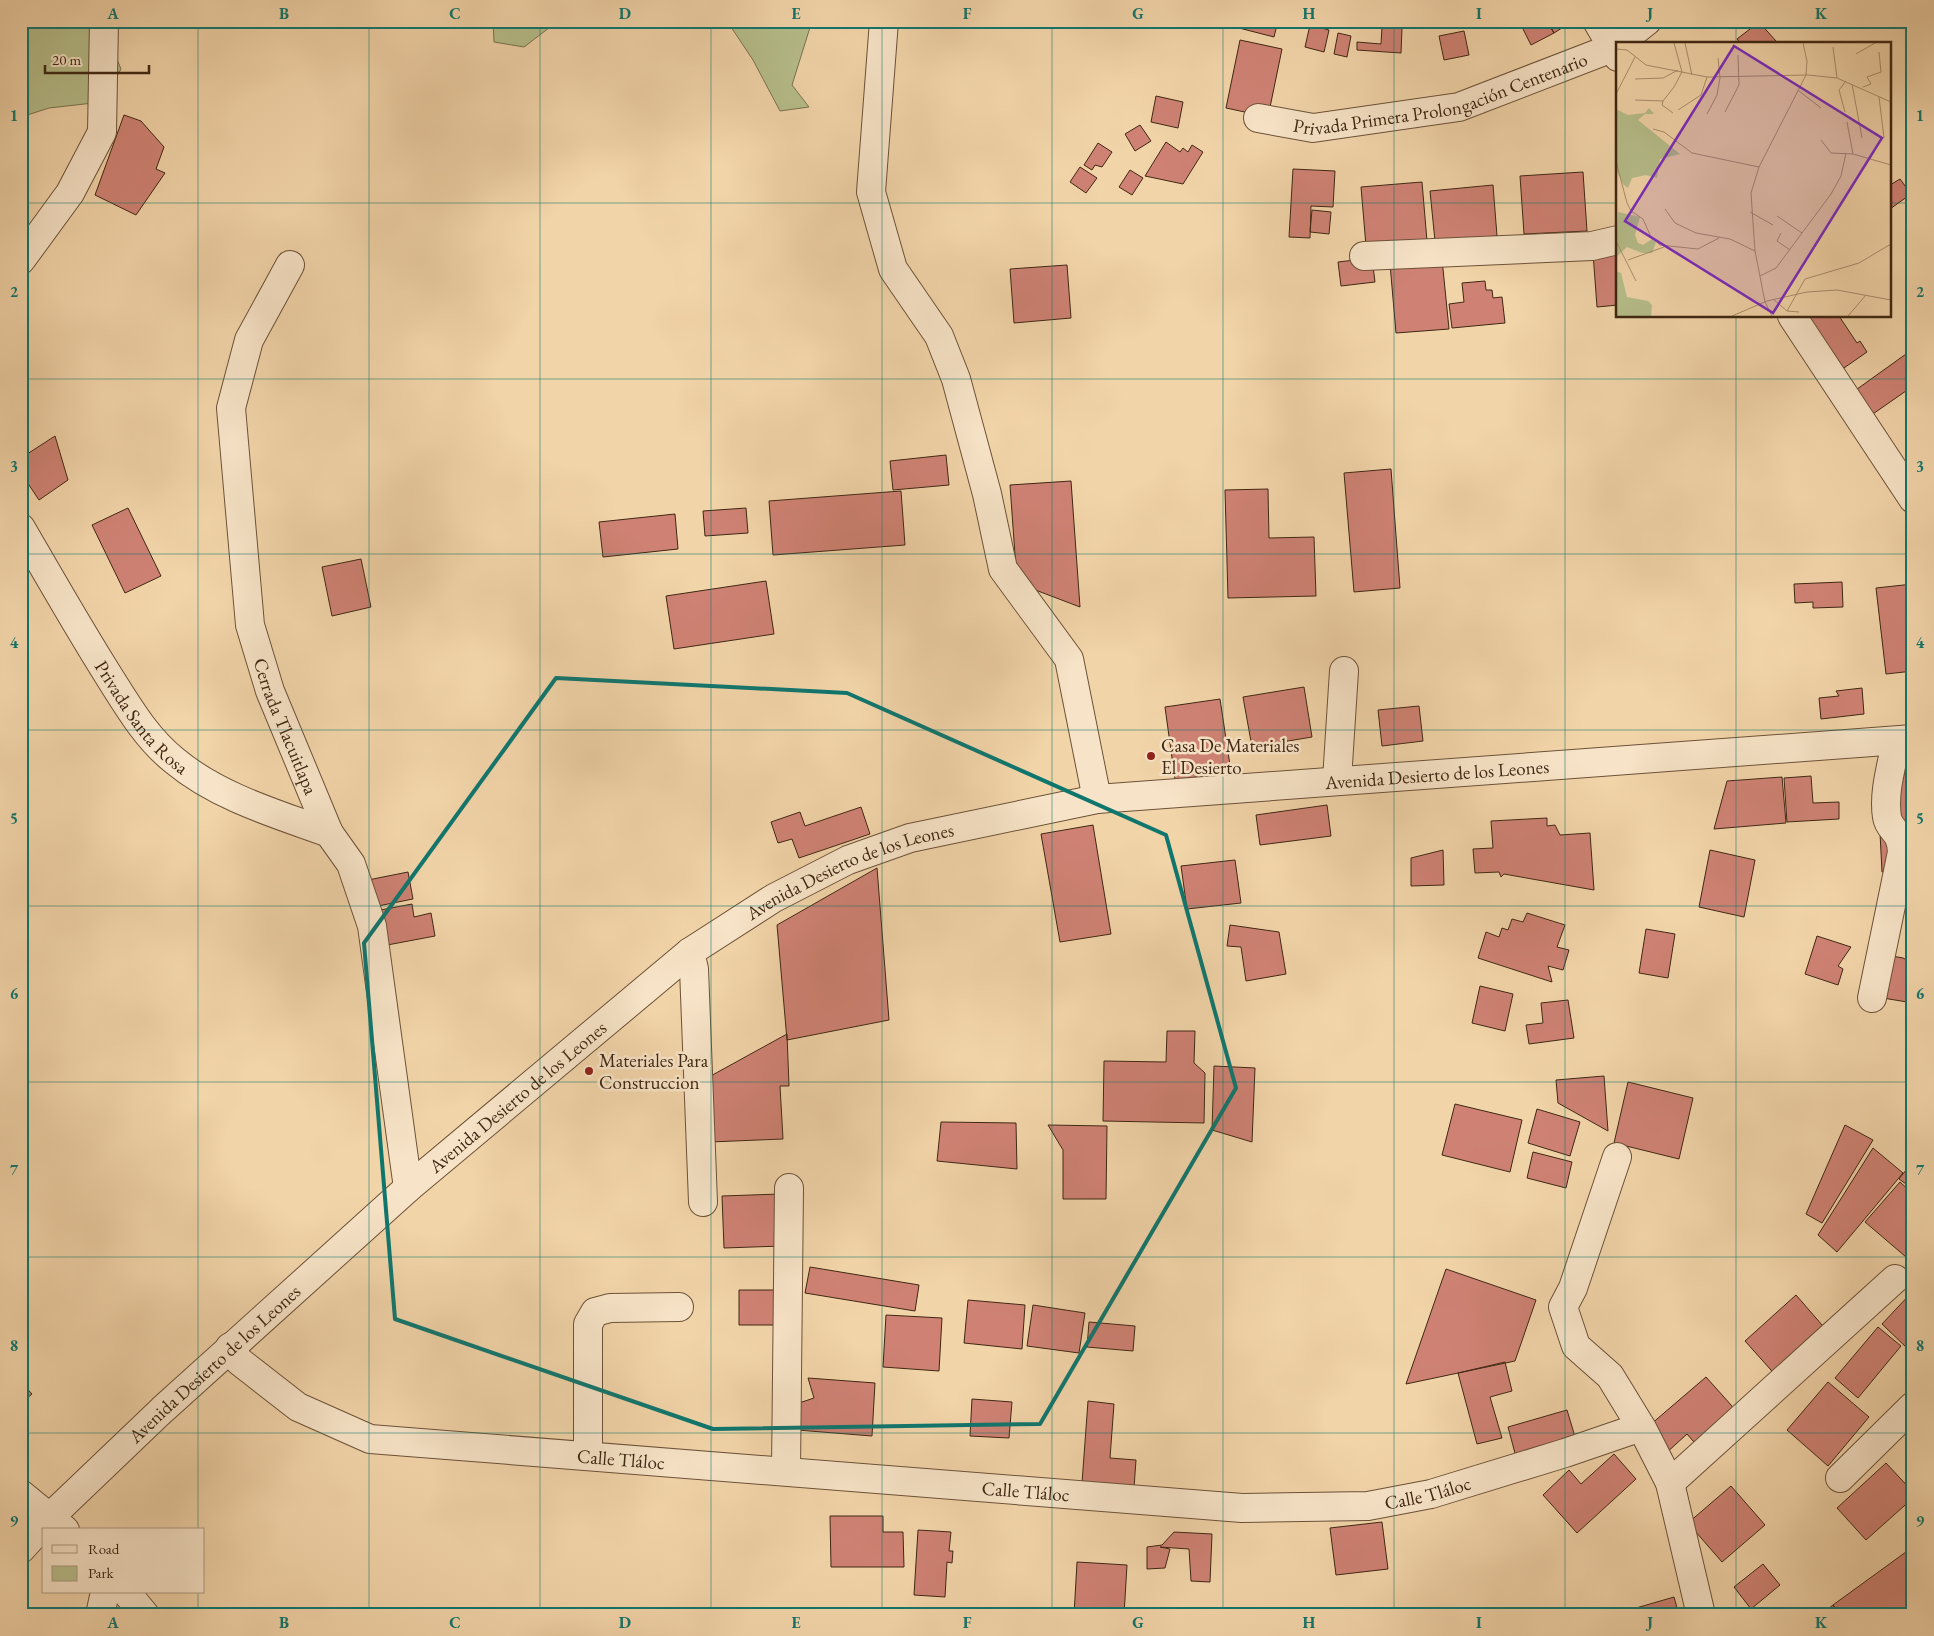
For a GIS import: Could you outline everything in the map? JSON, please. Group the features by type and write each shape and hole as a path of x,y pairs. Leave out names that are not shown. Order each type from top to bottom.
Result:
{"street":[{"path":"21,260 70,193 102,132 104,21"},
{"path":"884,21 871,192 893,269 939,336 956,379 987,494 1003,569 1069,659 1097,799"},
{"path":"1598,21 1616,48"},
{"name":"Privada Primera Prolongación Centenario","path":"1623,42 1647,21"},
{"name":"Privada Primera Prolongación Centenario","path":"1258,118 1313,128 1459,107 1616,48"},
{"path":"1364,256 1592,246 1616,240"},
{"name":"Cerrada Tlacuitlapa","path":"290,265 249,340 231,408 250,625 270,691 329,833 351,864 372,926 408,1188"},
{"path":"1793,318 1913,499"},
{"name":"Privada Santa Rosa","path":"21,528 88,644 138,722 174,761 204,781 257,807 329,833"},
{"path":"1337,780 1344,671"},
{"path":"1872,998 1902,852 1901,837 1887,818 1888,780 1905,741"},
{"name":"Avenida Desierto de los Leones","path":"58,1524 230,1347 408,1188 690,952 774,898 848,860 910,838 1097,799 1337,780 1905,741"},
{"path":"690,952 694,969 702,1202"},
{"path":"1617,1157 1573,1288 1563,1307 1576,1346 1610,1376 1641,1427 1670,1484 1701,1615"},
{"path":"786,1471 789,1188"},
{"path":"1670,1484 1895,1279"},
{"path":"588,1456 588,1324 595,1312 610,1308 679,1307"},
{"name":"Calle Tláloc","path":"230,1347 238,1361 298,1407 370,1439 1242,1508 1368,1506 1431,1494 1565,1453 1641,1427"},
{"path":"1840,1478 1913,1406"},
{"path":"21,1494 58,1524"},
{"name":"Avenida Desierto de los Leones","path":"21,1549 42,1535"},
{"path":"100,1615 105,1594"},
{"path":"128,1594 145,1615"}],"highlighted area":[{"path":"556,678 847,693 1166,835 1236,1088 1040,1424 713,1429 395,1319 364,943"}],"green space":[{"path":"21,21 101,21 121,69 102,102 49,108 21,117"},
{"path":"493,21 558,21 524,47 494,42"},
{"path":"727,21 812,21 792,85 809,107 780,111 753,60"}],"building":[{"path":"1240,21 1278,21 1274,37 1239,28"},
{"path":"1380,21 1404,21 1404,25 1380,23"},
{"path":"1519,21 1547,21 1554,33 1531,45"},
{"path":"1547,21 1563,21 1565,26 1554,33"},
{"path":"1759,22 1776,41 1739,42 1737,39"},
{"path":"1310,25 1329,30 1324,52 1305,47"},
{"path":"1382,27 1402,28 1401,53 1357,50 1357,42 1381,44"},
{"path":"1464,31 1469,55 1444,60 1439,36"},
{"path":"1338,33 1351,36 1347,57 1334,54"},
{"path":"1240,40 1282,49 1268,117 1226,108"},
{"path":"1156,96 1183,102 1178,128 1151,122"},
{"path":"124,115 141,121 164,147 156,169 165,173 136,215 95,195"},
{"path":"1140,125 1151,141 1135,151 1125,134"},
{"path":"1166,142 1180,152 1183,148 1188,152 1192,145 1203,152 1183,184 1145,176"},
{"path":"1098,143 1112,152 1102,167 1095,165 1092,170 1084,165"},
{"path":"1080,167 1097,178 1086,193 1070,182"},
{"path":"1293,169 1335,171 1333,207 1311,206 1310,238 1289,237"},
{"path":"1130,170 1143,178 1132,195 1119,187"},
{"path":"1583,172 1587,231 1524,234 1520,176"},
{"path":"1900,179 1911,194 1892,208 1892,184"},
{"path":"1422,182 1427,241 1366,246 1361,187"},
{"path":"1493,185 1497,236 1435,241 1430,191"},
{"path":"1312,210 1331,212 1329,234 1310,232"},
{"path":"1616,251 1616,305 1597,307 1593,253"},
{"path":"1372,258 1375,282 1341,286 1338,262"},
{"path":"1442,259 1449,329 1396,333 1390,264"},
{"path":"1067,265 1071,318 1014,323 1010,269"},
{"path":"1485,281 1486,290 1492,290 1493,298 1502,297 1505,323 1452,328 1449,304 1464,302 1462,283"},
{"path":"1807,318 1840,318 1857,343 1860,341 1867,352 1841,370"},
{"path":"1913,349 1913,386 1870,416 1853,392"},
{"path":"55,436 68,480 39,500 21,473 21,458"},
{"path":"946,455 949,485 893,490 890,461"},
{"path":"1391,469 1400,588 1354,592 1344,473"},
{"path":"1071,481 1080,607 1017,583 1010,485"},
{"path":"1268,489 1269,538 1314,537 1316,596 1228,598 1225,490"},
{"path":"901,491 905,545 773,555 769,501"},
{"path":"128,508 161,576 125,593 92,525"},
{"path":"746,508 748,533 705,536 703,511"},
{"path":"675,514 678,549 603,557 599,522"},
{"path":"361,559 371,607 332,616 322,567"},
{"path":"766,581 774,634 674,649 666,596"},
{"path":"1842,582 1843,607 1813,608 1813,602 1795,603 1794,584"},
{"path":"1913,584 1913,671 1886,674 1876,588"},
{"path":"1304,687 1312,737 1252,747 1243,697"},
{"path":"1862,688 1864,714 1821,719 1819,698 1839,696 1836,691"},
{"path":"1220,699 1231,772 1175,780 1165,707"},
{"path":"1419,706 1423,741 1382,746 1378,710"},
{"path":"1913,774 1913,808 1910,809 1913,870 1882,872 1877,775"},
{"path":"1811,776 1813,803 1839,802 1839,819 1787,822 1784,778"},
{"path":"1782,777 1786,823 1714,829 1727,781"},
{"path":"1327,805 1331,836 1260,845 1256,815"},
{"path":"861,807 870,834 799,858 792,839 778,843 771,822 800,812 805,826"},
{"path":"1547,818 1547,826 1555,825 1560,835 1590,833 1594,890 1504,874 1501,877 1499,872 1475,873 1473,849 1493,848 1491,821"},
{"path":"1093,825 1111,934 1060,942 1041,834"},
{"path":"1443,850 1444,885 1411,886 1411,858"},
{"path":"1710,850 1755,860 1744,917 1699,907"},
{"path":"1235,860 1241,903 1187,909 1181,866"},
{"path":"877,868 889,1020 787,1040 777,925"},
{"path":"408,872 413,899 373,907 368,880"},
{"path":"412,904 414,917 431,913 435,936 382,946 375,911"},
{"path":"1527,913 1565,925 1557,947 1569,950 1563,970 1548,966 1552,982 1478,958 1486,932 1499,937 1502,928 1508,930 1512,919 1523,922"},
{"path":"1230,925 1279,932 1286,974 1246,981 1241,947 1227,946"},
{"path":"1646,929 1675,934 1668,978 1639,973"},
{"path":"1817,936 1851,947 1838,966 1843,969 1838,985 1805,974"},
{"path":"1892,956 1903,958 1912,963 1913,1003 1877,997"},
{"path":"1480,986 1513,994 1505,1031 1472,1023"},
{"path":"1568,1000 1574,1038 1529,1044 1526,1025 1543,1023 1541,1003"},
{"path":"1167,1031 1195,1031 1194,1063 1205,1073 1204,1123 1103,1121 1104,1061 1166,1062"},
{"path":"787,1034 789,1086 780,1086 783,1139 710,1142 707,1078"},
{"path":"1214,1066 1255,1068 1252,1142 1212,1130"},
{"path":"1604,1076 1608,1131 1558,1103 1556,1080"},
{"path":"1628,1082 1693,1098 1679,1159 1614,1143"},
{"path":"1455,1104 1522,1120 1510,1172 1442,1155"},
{"path":"1537,1109 1580,1122 1570,1156 1528,1143"},
{"path":"941,1122 1016,1123 1017,1169 937,1161"},
{"path":"1048,1125 1107,1126 1106,1199 1063,1199 1063,1150"},
{"path":"1845,1125 1873,1140 1822,1223 1806,1214"},
{"path":"1873,1148 1903,1173 1837,1252 1818,1235"},
{"path":"1533,1152 1572,1162 1566,1188 1527,1178"},
{"path":"1913,1161 1913,1189 1899,1179"},
{"path":"1900,1182 1913,1194 1913,1250 1906,1257 1865,1222"},
{"path":"780,1194 782,1246 724,1248 722,1196"},
{"path":"810,1267 919,1285 915,1311 805,1293"},
{"path":"1446,1269 1536,1300 1515,1361 1406,1384"},
{"path":"739,1290 781,1290 781,1325 739,1325"},
{"path":"1913,1291 1913,1347 1909,1350 1882,1324"},
{"path":"1796,1295 1829,1333 1779,1379 1745,1341"},
{"path":"968,1300 1025,1305 1022,1349 964,1343"},
{"path":"1033,1305 1085,1313 1079,1353 1027,1346"},
{"path":"886,1315 942,1318 939,1371 883,1367"},
{"path":"1089,1322 1135,1326 1133,1351 1087,1347"},
{"path":"1878,1327 1901,1346 1858,1398 1835,1378"},
{"path":"1505,1362 1512,1391 1490,1397 1502,1438 1477,1444 1458,1373"},
{"path":"1706,1377 1740,1415 1700,1449 1687,1434 1664,1455 1643,1431"},
{"path":"808,1378 875,1383 872,1436 797,1430 799,1403 814,1398"},
{"path":"21,1382 32,1394 21,1403"},
{"path":"1828,1382 1869,1417 1828,1466 1787,1430"},
{"path":"972,1399 1012,1402 1009,1438 970,1436"},
{"path":"1088,1401 1114,1404 1110,1458 1136,1460 1134,1488 1082,1483"},
{"path":"1567,1410 1576,1440 1516,1457 1508,1427"},
{"path":"1614,1454 1636,1479 1577,1533 1543,1495 1569,1470 1581,1484"},
{"path":"1886,1463 1913,1492 1913,1498 1866,1540 1837,1508"},
{"path":"1731,1486 1765,1525 1722,1562 1688,1523"},
{"path":"830,1516 883,1516 883,1532 903,1532 904,1567 831,1567"},
{"path":"1382,1522 1388,1569 1336,1575 1330,1528"},
{"path":"918,1530 951,1532 949,1551 953,1551 952,1563 947,1562 945,1597 914,1595"},
{"path":"1174,1532 1212,1534 1210,1582 1191,1581 1189,1549 1160,1547 1170,1549 1165,1568 1147,1569 1147,1547 1162,1545"},
{"path":"1910,1549 1913,1553 1913,1614 1840,1615 1833,1605"},
{"path":"1077,1562 1127,1565 1124,1615 1074,1615"},
{"path":"1763,1564 1780,1585 1751,1609 1734,1587"},
{"path":"1674,1597 1679,1615 1612,1615"},
{"path":"1833,1605 1840,1615 1820,1615"}],"place":[{"name":"Casa De Materiales El Desierto","path":"1151,756"},
{"name":"Materiales Para Construccion","path":"589,1071"}]}
